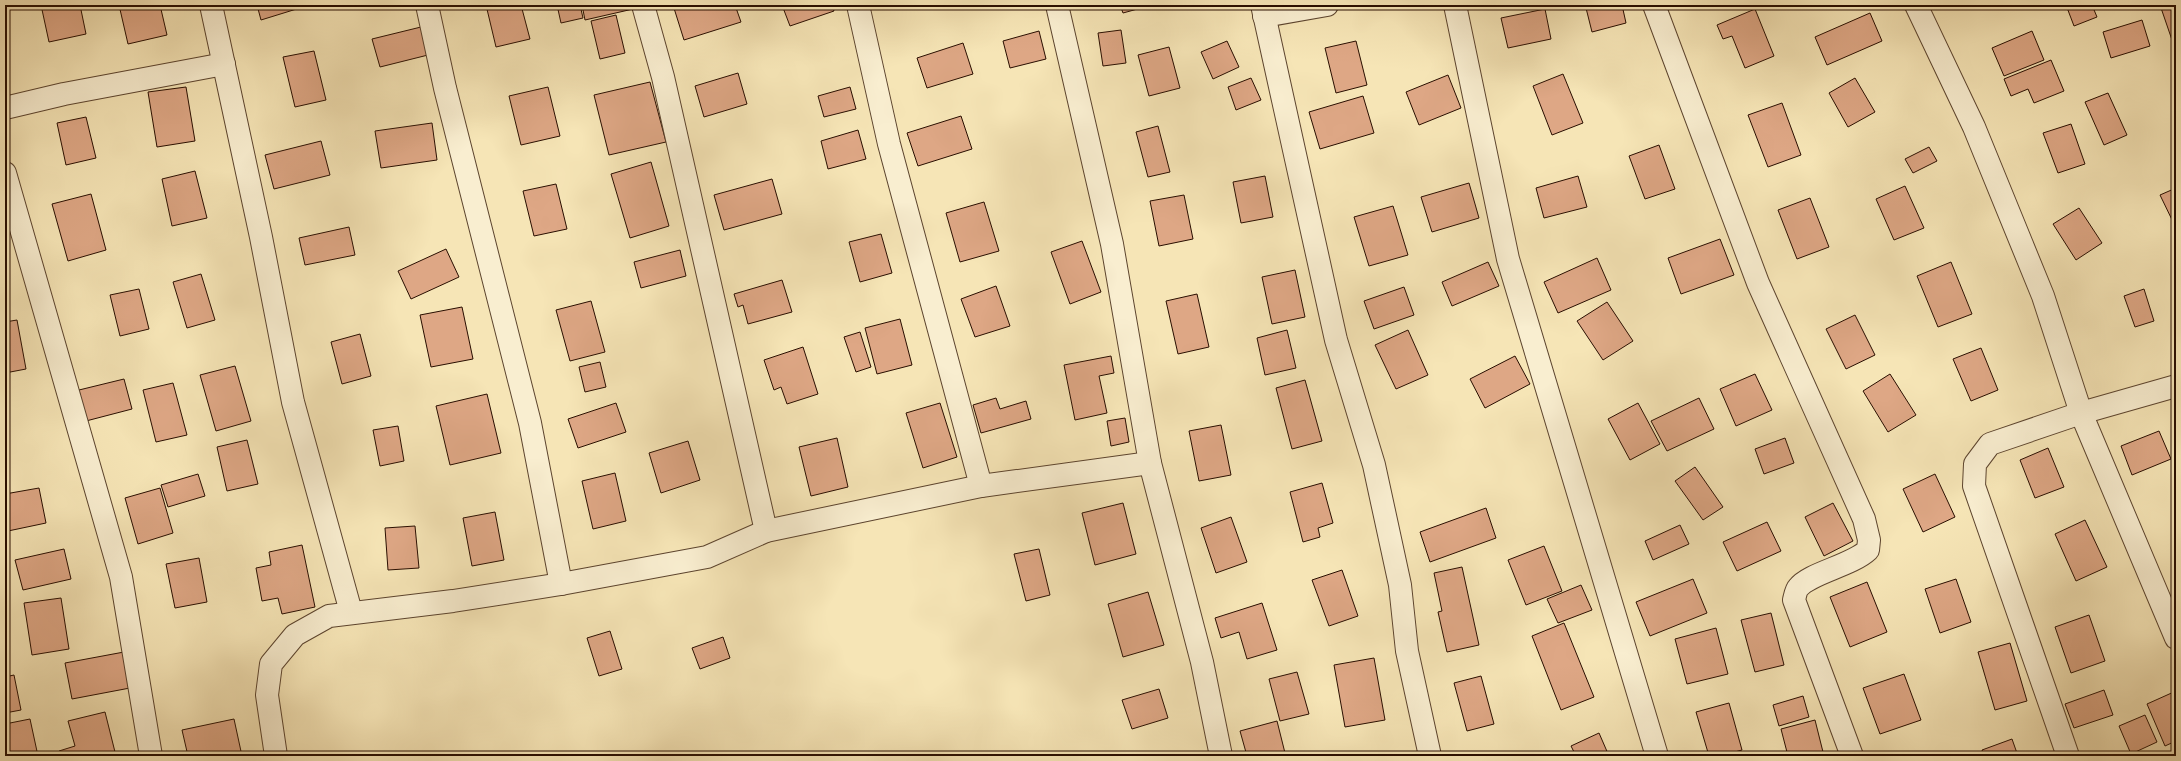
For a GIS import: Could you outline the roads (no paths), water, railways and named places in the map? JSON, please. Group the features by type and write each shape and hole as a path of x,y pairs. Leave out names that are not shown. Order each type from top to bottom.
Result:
{"street":[{"path":"211,5 294,402 350,612"},
{"path":"427,5 445,88 530,423 561,584"},
{"path":"643,5 663,77 766,531"},
{"path":"858,5 889,144 981,486"},
{"path":"1057,5 1112,244 1150,463 1202,662 1221,756"},
{"path":"1327,5 1263,11 1336,340 1374,466 1400,585 1407,650 1430,756"},
{"path":"1455,5 1508,259 1657,756"},
{"path":"1654,5 1758,283 1864,520 1869,540 1868,550 1860,557 1808,580 1798,587 1794,600 1852,756"},
{"path":"1916,5 1974,127 2043,296 2081,413 2176,638"},
{"path":"5,108 64,94 224,64"},
{"path":"5,173 121,577 151,756"},
{"path":"2068,756 1974,486 1975,464 1990,444 2081,413 2176,386"},
{"path":"276,756 267,695 271,664 295,635 329,616 350,612 453,602 707,557 766,531 981,486 1150,463"}]}
